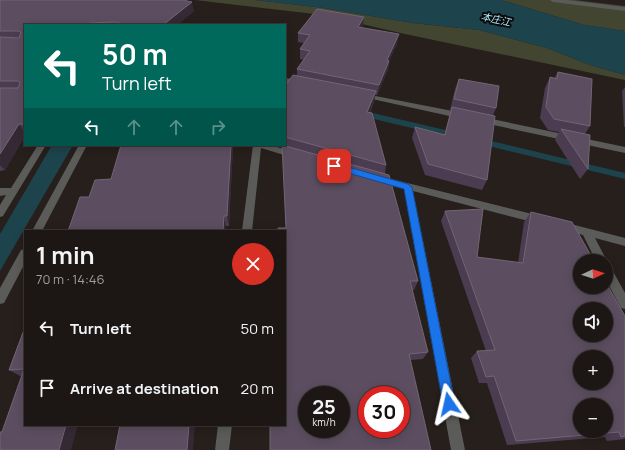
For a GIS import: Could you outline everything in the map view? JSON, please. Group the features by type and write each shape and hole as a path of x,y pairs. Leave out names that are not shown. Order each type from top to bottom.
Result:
{"street":[{"path":"553,0 625,9"},
{"path":"286,80 308,84"},
{"path":"354,94 625,150"},
{"path":"0,213 41,146"},
{"path":"38,230 82,146"},
{"path":"247,230 258,146"},
{"path":"262,146 304,158"},
{"path":"371,176 408,187 625,242"},
{"path":"408,187 458,450"},
{"path":"0,192 14,191"},
{"path":"586,232 598,254"},
{"path":"0,299 24,255"},
{"path":"613,282 625,304"},
{"path":"222,450 224,426"}],"green space":[{"path":"195,0 255,0 324,8 413,23 479,30 547,48 590,65 625,75 625,80 405,34 323,15"},
{"path":"501,0 575,0 625,6 625,31 584,25"}],"water":[{"name":"本庄江","path":"255,0 501,0 584,25 625,31 625,75 590,65 547,48 479,30 413,23 324,8"},
{"path":"51,146 72,146 0,271 0,234"}],"building":[{"path":"0,0 183,0 192,2 164,24 123,24 115,22 89,24 24,24 24,122 19,124 0,154 0,88 18,88 20,83 18,81 0,81 0,37 19,38 21,32 0,31"},
{"path":"317,9 364,17 358,27 399,34 387,60 389,61 379,85 297,69 310,51 300,49 310,35 298,33"},
{"path":"558,72 592,79 590,126 554,119 546,107 550,77 557,79"},
{"path":"293,75 376,91 367,112 372,113 386,165 286,137 286,85"},
{"path":"459,79 499,86 496,108 454,99"},
{"path":"452,107 495,116 487,180 428,164 415,127 445,135"},
{"path":"561,129 590,135 588,169"},
{"path":"121,146 231,146 227,216 224,216 223,230 68,230 80,197 89,197 95,180 111,179"},
{"path":"282,146 389,175 418,281 410,281 428,352 409,354 431,450 270,450 270,426 286,426 286,230 278,230 278,228 286,228"},
{"path":"483,209 477,257 523,263 531,212 572,222 590,254 573,254 573,294 612,294 625,316 625,436 621,437 619,432 613,433 613,398 573,398 573,436 516,441 494,376 486,377 477,351 495,350 445,211"},
{"path":"24,330 24,369 9,370"},
{"path":"24,369 24,426 66,426 59,450 0,450 0,432 2,432"},
{"path":"120,426 189,426 187,450 115,450"}],"waterway":[{"path":"360,113 458,136"},
{"path":"479,141 625,176"}],"route":[{"path":"334,166 408,187 449,404"}]}
